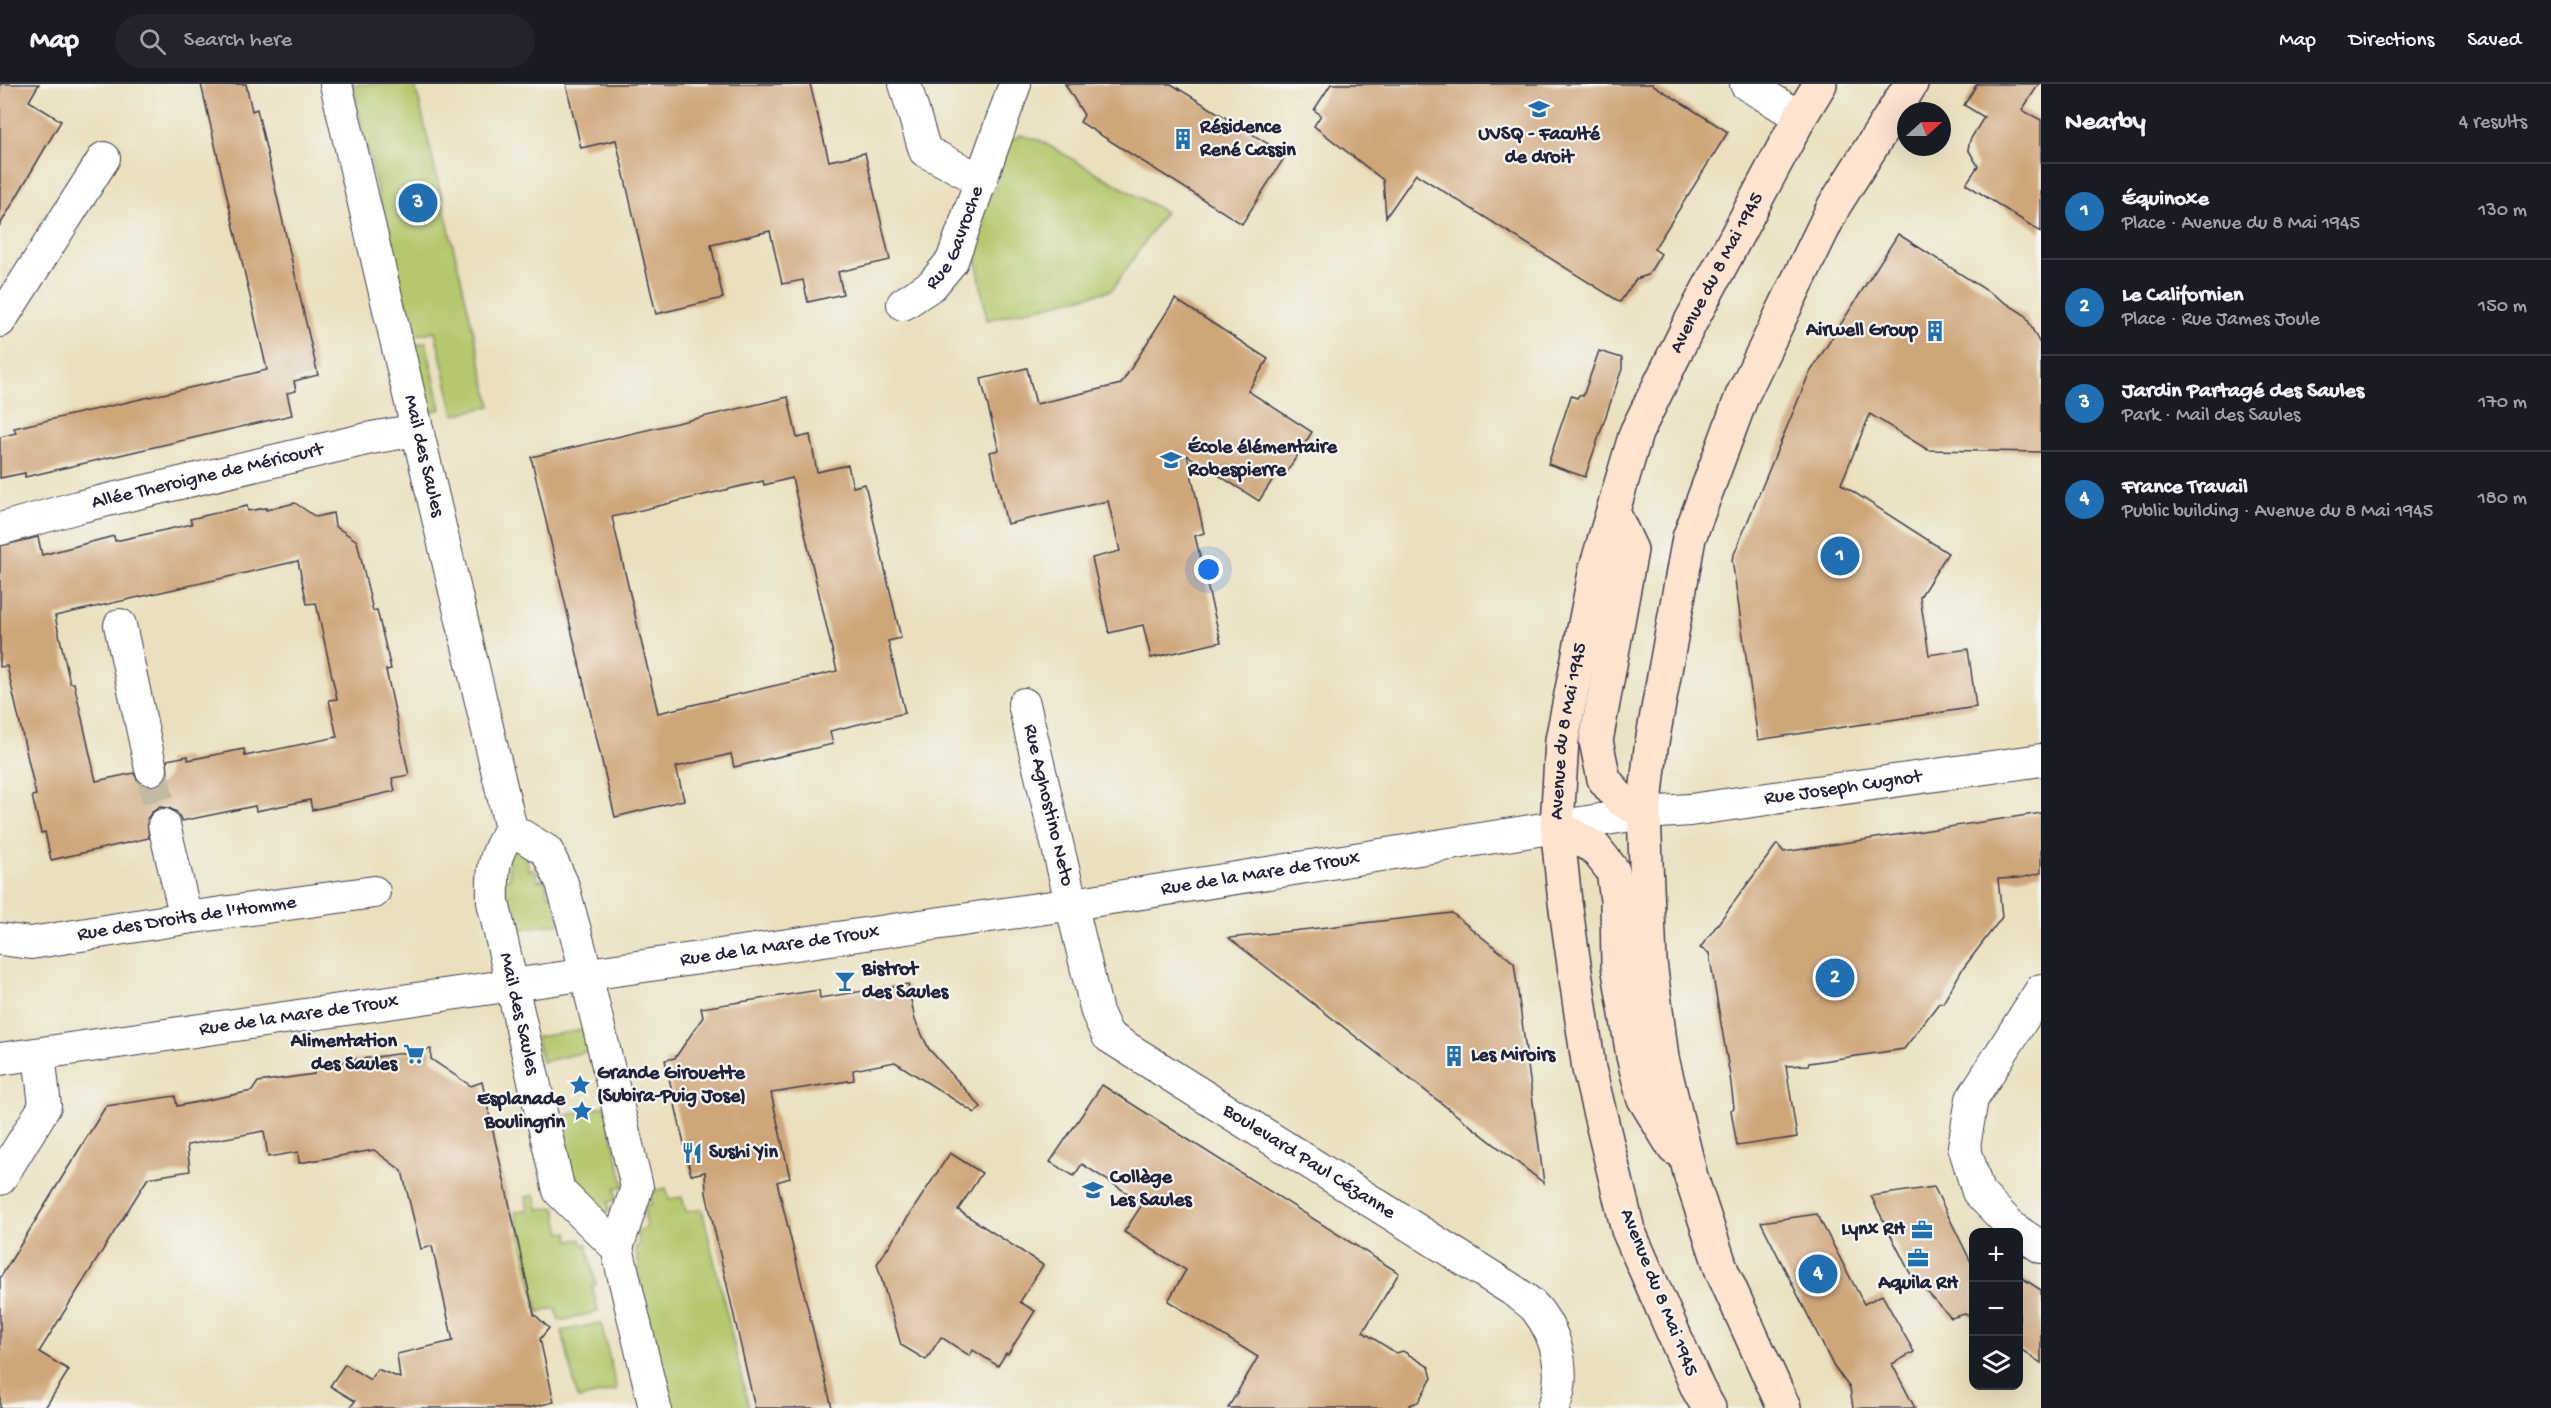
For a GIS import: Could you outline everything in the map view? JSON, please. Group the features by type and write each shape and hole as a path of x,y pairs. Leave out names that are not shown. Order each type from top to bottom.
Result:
{"main road":[{"name":"Avenue du 8 Mai 1945","path":"1709,1408 1698,1389 1628,1230 1589,1069 1565,902 1557,826 1562,740 1596,568 1636,433 1689,325 1800,117 1820,84"},
{"path":"1784,1408 1722,1271 1691,1177 1662,1058 1650,962 1644,813 1651,748 1689,537 1742,396 1834,206 1911,84"},
{"path":"1613,512 1631,550 1596,741 1604,779 1619,798 1644,813"},
{"path":"1557,826 1595,848 1613,871 1617,900 1618,965 1633,1056 1643,1097 1691,1177"}],"street":[{"name":"Mail des Saules","path":"336,84 511,829 497,850 492,882 493,902 559,1191 617,1248"},
{"name":"Rue Gavroche","path":"903,304 932,285 952,261 981,180 925,151 905,84"},
{"path":"981,180 1016,84"},
{"path":"1746,84 1800,117"},
{"path":"0,321 104,158"},
{"name":"Allée Theroigne de Méricourt","path":"0,529 89,504 371,438 417,430"},
{"path":"120,625 151,769"},
{"name":"Rue Aghostino Neto","path":"1024,704 1073,904"},
{"name":"Rue Joseph Cugnot","path":"1557,826 1644,813 1690,810 2041,760"},
{"path":"164,825 186,918"},
{"name":"Rue de la Mare de Troux","path":"0,1059 1073,904 1557,826"},
{"path":"511,829 547,851 562,883 586,974 637,1187 617,1248 655,1408"},
{"name":"Rue des Droits de l'Homme","path":"0,939 31,943 186,918 374,892"},
{"name":"Boulevard Paul Cézanne","path":"1073,904 1097,1012 1108,1036 1510,1289 1536,1308 1551,1334 1561,1374 1552,1408"},
{"path":"2041,990 1972,1099 1964,1146 1978,1192 2014,1229 2041,1247"},
{"path":"0,1179 45,1106 39,1053"}],"green space":[{"path":"352,84 415,84 491,406 454,415 435,331 412,336"},
{"path":"1020,135 1039,140 1165,212 1112,290 987,320 973,241 1009,142"},
{"path":"426,342 441,409 429,412 414,345"},
{"path":"523,845 529,870 535,869 538,881 545,879 548,895 554,894 561,923 511,931 503,880 510,878 507,849"},
{"path":"588,1029 593,1050 542,1062 536,1037"},
{"path":"605,1106 624,1186 615,1188 617,1200 608,1202 610,1211 595,1214 591,1196 582,1198 580,1189 573,1190 556,1118"},
{"path":"666,1188 669,1199 682,1197 686,1212 702,1209 749,1408 670,1408 637,1271 640,1270 635,1247 639,1245 636,1231 646,1228 644,1206 651,1204 648,1192"},
{"path":"535,1195 539,1210 555,1207 561,1233 568,1232 570,1241 581,1239 582,1245 587,1244 596,1285 592,1286 598,1312 559,1321 556,1308 538,1312 515,1212 528,1209 526,1197"},
{"path":"601,1323 617,1390 578,1399 562,1331"}],"building":[{"path":"0,84 39,84 29,101 61,121 0,225"},
{"path":"201,84 246,84 252,111 257,109 318,375 294,381 296,391 287,393 292,415 25,477 25,473 0,478 0,437 16,433 14,428 267,370"},
{"path":"566,84 810,84 829,161 865,153 890,260 838,272 843,294 808,302 803,280 782,284 770,231 711,245 723,298 656,314 616,140 581,148"},
{"name":"Résidence René Cassin","path":"1065,84 1171,84 1286,155 1242,224 1080,122 1084,115"},
{"path":"1331,84 1652,84 1728,132 1654,249 1661,254 1648,275 1636,279 1620,302 1416,174 1386,217 1383,180 1314,126 1321,115 1314,110"},
{"path":"1977,84 2039,84 2022,110 2041,120 2041,232 1966,184 1978,166 1968,149 1970,140 1984,117 1964,105"},
{"path":"1898,234 2025,315 2041,346 2041,452 1928,450 1870,414 1841,484 1948,553 1920,597 1929,655 1968,649 1976,707 1758,740 1732,559 1809,374"},
{"path":"1175,299 1268,359 1248,391 1312,432 1285,475 1278,471 1259,501 1187,455 1204,533 1195,536 1221,642 1151,658 1143,625 1109,633 1092,558 1120,551 1108,501 1007,524 990,452 999,450 981,379 1027,368 1036,404 1121,384"},
{"path":"1599,351 1622,358 1622,369 1585,477 1548,464 1571,396 1577,398 1579,395 1583,396"},
{"path":"788,397 797,438 810,435 817,472 848,465 853,487 865,484 901,638 888,641 905,713 830,731 833,744 734,767 731,754 676,767 684,800 615,817 531,457","holes":["792,478 837,671 658,713 612,517 763,481 764,485"]},
{"path":"295,503 316,517 333,513 335,526 357,541 373,611 377,610 391,669 386,670 409,775 392,778 395,791 312,810 310,800 256,811 255,806 182,821 177,812 160,807 147,819 149,838 51,860 45,832 41,833 32,796 36,795 7,666 0,667 0,546 38,537 42,555 114,536 115,541 192,524 190,519 247,506 248,511 266,508 266,510","holes":["298,561 307,604 316,603 337,699 329,700 337,737 245,756 244,749 188,760 188,756 167,760 168,775 163,783 154,787 146,786 138,781 134,773 96,781 74,683 70,683 55,616"]},
{"path":"2041,813 2041,873 2020,878 1998,879 2002,917 1962,970 1943,1003 1939,1003 1904,1049 1809,1063 1808,1065 1786,1066 1797,1137 1737,1146 1731,1110 1734,1108 1730,1076 1709,953 1700,948 1777,844 1784,852"},
{"name":"Les Miroirs","path":"1452,913 1514,963 1544,1183 1229,938"},
{"path":"908,984 915,1020 929,1049 981,1107 975,1113 895,1062 853,1070 854,1080 771,1093 790,1178 777,1182 832,1408 755,1408 706,1193 705,1172 691,1175 665,1060 675,1058 703,1017 701,1008 819,990 820,998"},
{"path":"431,1049 431,1059 471,1086 482,1082 534,1314 549,1328 540,1339 554,1402 528,1408 350,1408 355,1401 330,1386 345,1364 370,1380 377,1369 400,1378 397,1354 453,1341 432,1246 421,1249 402,1171 374,1150 299,1163 298,1152 268,1157 264,1131 187,1145 190,1171 148,1178 39,1352 69,1370 45,1408 0,1408 0,1278 106,1106 175,1096 177,1106 252,1091 258,1082 314,1074 313,1066"},
{"path":"1102,1085 1399,1273 1363,1332 1396,1353 1403,1351 1429,1367 1432,1378 1418,1402 1407,1408 1228,1408 1258,1357 1168,1301 1186,1270 1124,1232 1143,1203 1082,1164 1074,1176 1050,1162"},
{"path":"950,1153 982,1173 958,1210 1043,1265 1020,1302 1035,1311 998,1366 973,1350 970,1356 941,1337 926,1360 901,1345 877,1264"},
{"path":"1934,1187 1969,1258 1969,1316 1965,1314 1951,1318 1910,1273 1871,1196"},
{"path":"1817,1214 1864,1304 1882,1295 1914,1352 1892,1364 1915,1408 1853,1408 1850,1388 1834,1367 1761,1222"},
{"path":"2023,1279 2041,1290 2041,1363 2023,1351"}],"tunnel":[{"path":"151,769 164,825"}],"place":[{"name":"UVSQ - Faculté de droit","path":"1539,109"},
{"name":"Résidence René Cassin","path":"1183,139"},
{"name":"Jardin Partagé des Saules","path":"418,203"},
{"name":"Airwell Group","path":"1935,331"},
{"name":"École élémentaire Robespierre","path":"1171,460"},
{"name":"Équinoxe","path":"1840,556"},
{"name":"Le Californien","path":"1835,978"},
{"name":"Bistrot des Saules","path":"845,981"},
{"name":"Alimentation des Saules","path":"414,1054"},
{"name":"Les Miroirs","path":"1454,1056"},
{"name":"Grande Girouette (Subira-Puig Jose)","path":"580,1085"},
{"name":"Esplanade Boulingrin","path":"582,1111"},
{"name":"Sushi Yin","path":"692,1153"},
{"name":"Collège Les Saules","path":"1093,1190"},
{"name":"Lynx RH","path":"1922,1230"},
{"name":"Aquila RH","path":"1918,1258"},
{"name":"France Travail","path":"1818,1274"}]}
